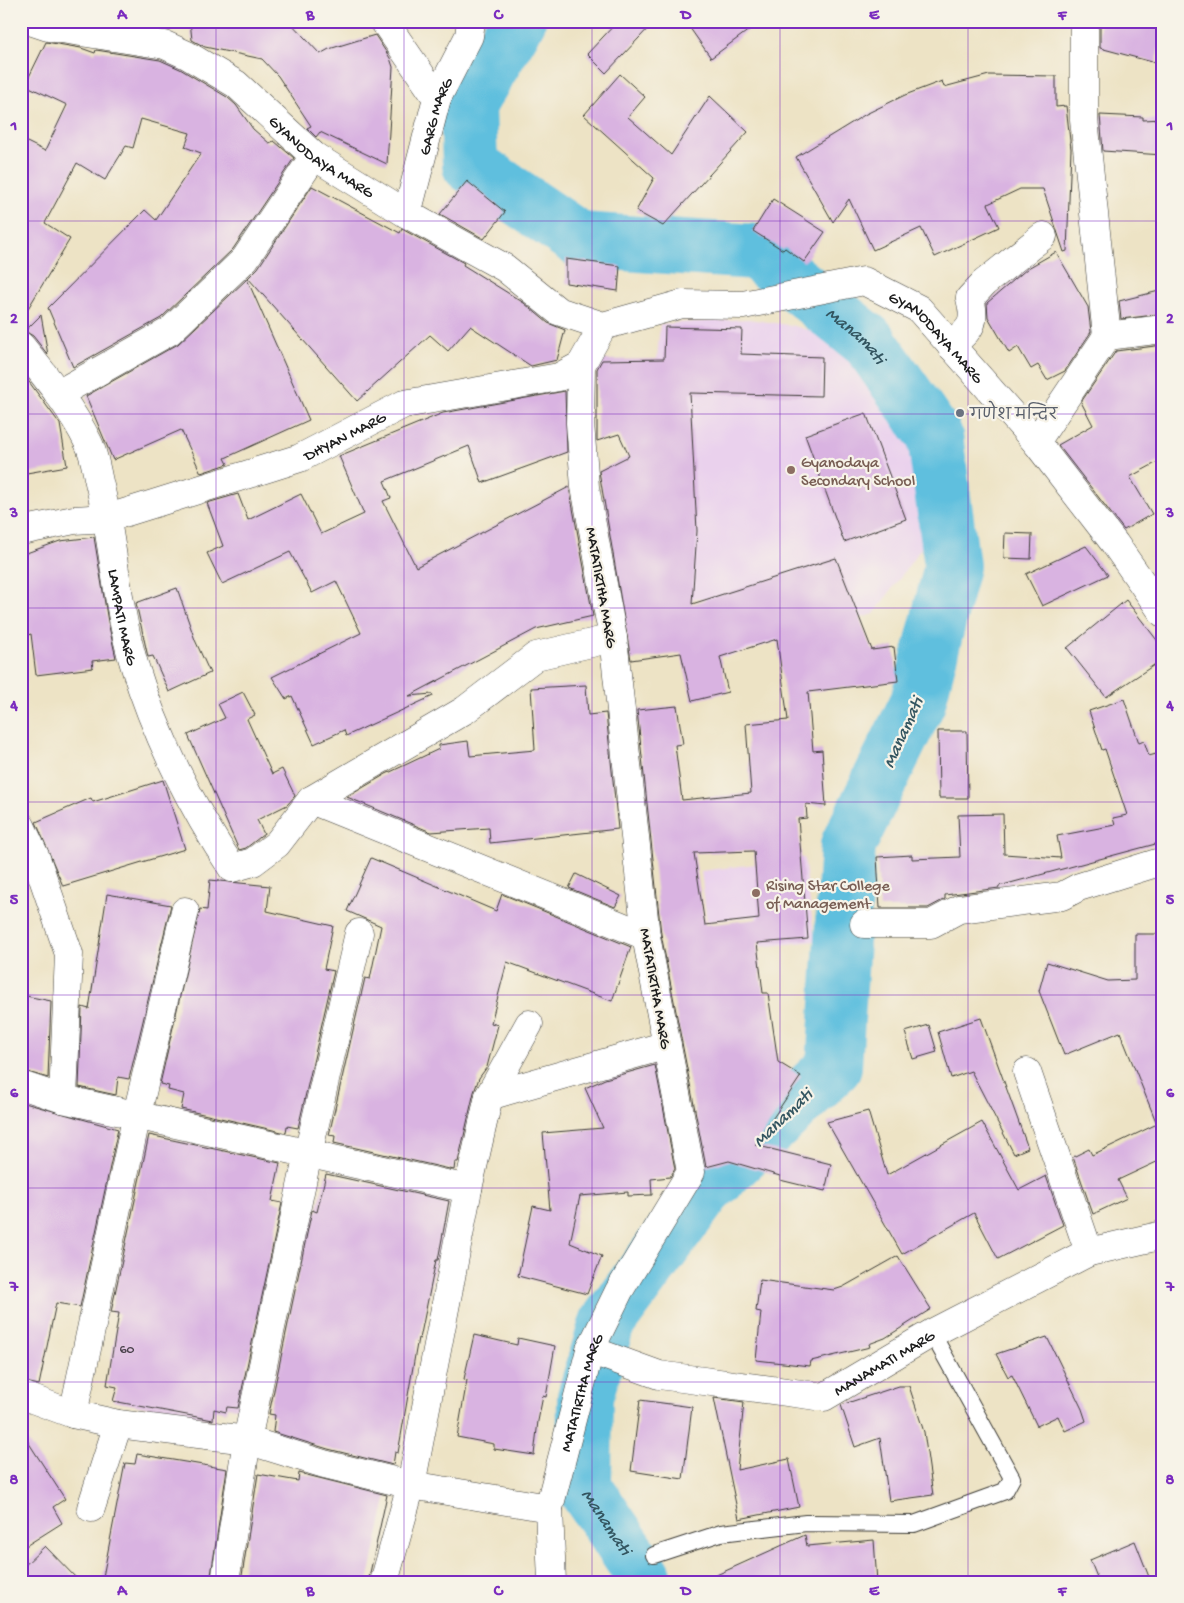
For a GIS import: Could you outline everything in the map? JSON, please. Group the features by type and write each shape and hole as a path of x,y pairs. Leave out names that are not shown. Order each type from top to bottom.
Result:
{"street":[{"name":"GYANODAYA MARG","path":"30,21 48,27 143,31 165,45 216,70 236,84 314,156 407,214 505,268 558,311 603,326 682,304 743,305 864,281 919,309 1036,442 1115,544 1163,612"},
{"path":"384,21 437,98"},
{"name":"GARG MARG","path":"407,214 437,98 469,36 471,21"},
{"path":"1036,442 1107,336 1084,119 1084,21"},
{"path":"58,394 170,331 245,259 314,156"},
{"path":"951,346 972,326 974,314 970,298 984,283 1043,236"},
{"path":"581,365 603,326"},
{"path":"1107,336 1163,329"},
{"name":"LAMPATI MARG","path":"21,346 58,394 89,443 108,518 121,605 134,664 168,751 207,831 232,868 253,862 277,844 312,800"},
{"name":"DHYAN MARG","path":"21,531 74,520 108,518 300,458 404,404 559,376 581,365"},
{"name":"MATATIRTHA MARG","path":"552,1582 549,1508 590,1350 619,1291 691,1172 646,936 613,638 585,487 580,423 581,365"},
{"path":"312,800 465,710 536,656 613,638"},
{"path":"312,800 646,936"},
{"path":"21,826 36,858 69,954 63,1099"},
{"path":"864,924 931,924 960,909 1062,896 1078,887 1163,861"},
{"path":"73,1414 137,1114 185,911"},
{"path":"225,1582 247,1440 308,1154 359,933"},
{"path":"384,1582 411,1485 468,1189 489,1096 528,1024"},
{"path":"489,1096 667,1045"},
{"path":"1027,1072 1090,1252"},
{"path":"21,1085 63,1099 468,1189"},
{"name":"MANAMATI MARG","path":"590,1350 659,1375 824,1397 932,1333 1090,1252 1163,1235"},
{"path":"24,1396 73,1414 118,1424 247,1440 324,1464 411,1485 549,1508"},
{"path":"91,1508 118,1424"}],"lane":[{"path":"654,1555 721,1533 806,1523 914,1524 1005,1491 1012,1478 932,1333"}],"shaded area":[{"name":"Gyanodaya Secondary School","path":"748,319 794,326 843,340 881,376 904,404 926,445 942,519 874,614 725,657 708,600 670,595 654,394 660,324"},
{"name":"Rising Star College of Management","path":"804,858 815,941 761,947 756,916 707,922 701,871"}],"building":[{"path":"190,21 289,21 320,54 329,49 375,35 390,58 393,67 387,164 320,132 316,137 307,128 311,126 278,76 262,59 205,47 192,40"},
{"path":"618,21 655,21 606,73 587,54"},
{"path":"685,21 761,21 711,58"},
{"path":"1100,21 1163,21 1156,63 1100,48"},
{"path":"46,42 81,48 95,53 96,50 160,60 180,69 227,97 236,105 253,129 269,143 274,141 294,158 233,249 161,318 73,367 48,308 145,210 156,220 201,153 185,147 190,133 141,119 133,148 126,146 105,180 77,163 45,223 70,239 21,320 21,139 45,151 67,105 25,85"},
{"path":"620,74 645,97 628,117 671,155 710,96 748,132 663,226 636,211 654,178 584,115"},
{"path":"989,75 1056,76 1056,107 1066,106 1071,149 1067,251 1064,252 1043,189 1020,189 988,204 999,227 935,257 921,228 873,250 849,199 833,222 796,157 866,114 905,95 942,81 944,87"},
{"path":"1100,115 1143,117 1143,120 1163,119 1163,155 1103,151"},
{"path":"467,181 505,212 484,239 440,214"},
{"path":"312,186 400,233 402,229 464,263 463,265 524,303 548,323 565,330 557,360 531,366 470,326 448,351 430,335 357,401 248,278 258,268"},
{"path":"773,199 825,232 804,262 785,248 783,250 753,231"},
{"path":"1056,252 1088,307 1091,332 1065,371 1047,380 1038,365 1031,369 1018,347 1009,353 988,317 987,303 1028,268"},
{"path":"566,259 620,266 618,291 566,283"},
{"path":"247,279 309,420 225,458 228,464 201,473 181,430 113,460 86,396 178,344"},
{"path":"1163,290 1163,314 1121,319 1119,301"},
{"path":"41,315 48,355 33,336 25,331"},
{"path":"665,327 742,329 741,354 822,357 821,396 690,393 697,531 692,604 836,558 872,650 894,647 898,681 808,692 813,751 822,750 826,806 806,804 807,818 798,819 808,939 757,943 763,993 768,993 778,1062 801,1076 755,1145 831,1164 825,1191 780,1180 780,1176 729,1161 706,1167 661,934 637,710 677,706 683,744 675,745 682,800 751,793 746,724 788,720 777,639 720,657 728,692 692,701 681,653 631,660 599,471 629,456 619,434 597,441 597,369 602,360 664,359","holes":["754,851 759,919 705,925 694,853"]},
{"path":"1163,345 1163,459 1130,477 1152,514 1124,530 1058,445 1093,425 1081,402 1116,351"},
{"path":"21,371 60,424 67,466 21,474"},
{"path":"565,391 567,452 482,483 469,446 384,481 391,498 383,501 416,567 569,487 593,616 536,629 409,696 432,694 433,696 346,736 344,730 314,744 292,696 286,699 272,677 361,633 336,581 312,593 290,552 222,584 207,553 223,546 207,503 238,494 248,520 301,494 321,534 364,514 339,456 443,413"},
{"path":"866,413 906,519 844,542 805,435"},
{"path":"1005,533 1032,534 1031,559 1004,558"},
{"path":"94,537 116,658 92,661 93,668 36,675 31,634 21,637 21,555 60,541"},
{"path":"1086,546 1108,575 1042,606 1026,574"},
{"path":"177,588 195,640 210,673 169,692 153,656 148,657 136,603"},
{"path":"1126,600 1163,648 1163,659 1106,697 1067,648"},
{"path":"586,685 588,715 606,713 618,829 490,843 489,828 431,832 347,797 386,774 439,749 439,745 468,741 470,756 535,750 531,688"},
{"path":"243,692 255,715 247,719 272,774 282,769 295,796 287,805 257,820 264,834 246,848 239,850 188,735 225,718 218,704"},
{"path":"1124,699 1139,743 1144,741 1149,756 1163,752 1163,842 999,886 999,888 945,895 945,899 928,908 880,908 877,857 912,855 912,859 960,857 958,815 1003,814 1004,854 1061,858 1057,836 1115,825 1113,818 1127,815 1105,749 1102,750 1089,711"},
{"path":"938,731 967,731 968,798 939,798"},
{"path":"163,780 185,849 63,886 36,822 91,798 93,802"},
{"path":"371,858 496,911 502,894 631,947 612,1001 507,962 491,1023 498,1025 487,1067 479,1078 474,1092 458,1162 455,1162 454,1170 334,1143 335,1136 329,1135 365,978 370,979 381,926 347,911"},
{"path":"576,874 621,896 615,907 569,888"},
{"path":"210,880 270,886 267,911 333,926 324,969 334,971 298,1128 287,1126 286,1133 181,1109 184,1094 168,1090 169,1086 160,1084 200,909 207,910"},
{"path":"107,894 171,905 129,1079 118,1077 116,1095 79,1087 82,1007 89,1009"},
{"path":"1135,934 1163,934 1163,1159 1118,1180 1127,1198 1093,1214 1073,1157 1089,1149 1092,1155 1157,1124 1120,1032 1064,1055 1039,991 1047,962 1108,981 1135,980"},
{"path":"21,995 51,1001 48,1078 21,1070"},
{"path":"981,1018 1028,1148 1014,1154 971,1071 951,1078 938,1032"},
{"path":"929,1025 937,1052 913,1059 905,1032"},
{"path":"655,1065 675,1169 670,1177 651,1179 652,1195 628,1196 628,1192 580,1196 570,1243 602,1256 587,1294 518,1276 533,1206 550,1210 543,1133 603,1128 585,1088 605,1079"},
{"path":"21,1102 118,1129 80,1307 56,1303 39,1385 21,1381"},
{"path":"868,1111 887,1175 982,1122 1019,1190 1046,1176 1063,1225 998,1259 974,1213 902,1254 827,1122"},
{"path":"149,1135 280,1163 272,1201 282,1203 238,1408 227,1407 226,1412 214,1409 213,1420 113,1401 117,1387 107,1385 119,1313 111,1312"},
{"path":"326,1174 449,1201 438,1260 436,1260 420,1339 418,1338 398,1453 395,1452 393,1465 328,1449 273,1432 275,1415 269,1414 312,1210 317,1212"},
{"path":"898,1256 931,1309 885,1338 869,1344 870,1347 811,1361 810,1366 756,1360 761,1312 756,1311 760,1280 834,1290 843,1287"},
{"path":"474,1335 517,1345 518,1338 555,1346 546,1397 543,1396 538,1421 534,1455 494,1449 494,1444 457,1437 467,1380 464,1379"},
{"path":"1047,1337 1086,1421 1065,1431 1058,1416 1037,1426 1012,1375 1008,1377 996,1354"},
{"path":"899,1386 909,1386 924,1432 933,1495 889,1501 880,1438 855,1447 841,1405"},
{"path":"714,1398 744,1402 737,1470 789,1459 799,1507 739,1519"},
{"path":"640,1400 692,1407 683,1479 631,1471"},
{"path":"21,1431 65,1499 53,1507 62,1523 21,1549"},
{"path":"137,1454 227,1469 210,1582 102,1582 125,1463 135,1464"},
{"path":"299,1473 387,1495 368,1582 241,1582 258,1474 298,1481"},
{"path":"805,1535 807,1546 874,1540 877,1582 701,1582"},
{"path":"1135,1541 1151,1582 1099,1582 1090,1560"},
{"path":"45,1546 80,1582 21,1582 21,1569"}],"waterway":[{"name":"Manamati","path":"518,21 468,105 470,165 580,240 756,252 869,342 935,436 952,566 918,702 848,845 834,1067 705,1190 607,1323 585,1397 584,1487 644,1576 644,1582"}],"place":[{"name":"गणेश मन्दिर","path":"960,413"},
{"name":"Gyanodaya Secondary School","path":"791,470"},
{"name":"Rising Star College of Management","path":"756,893"}]}
